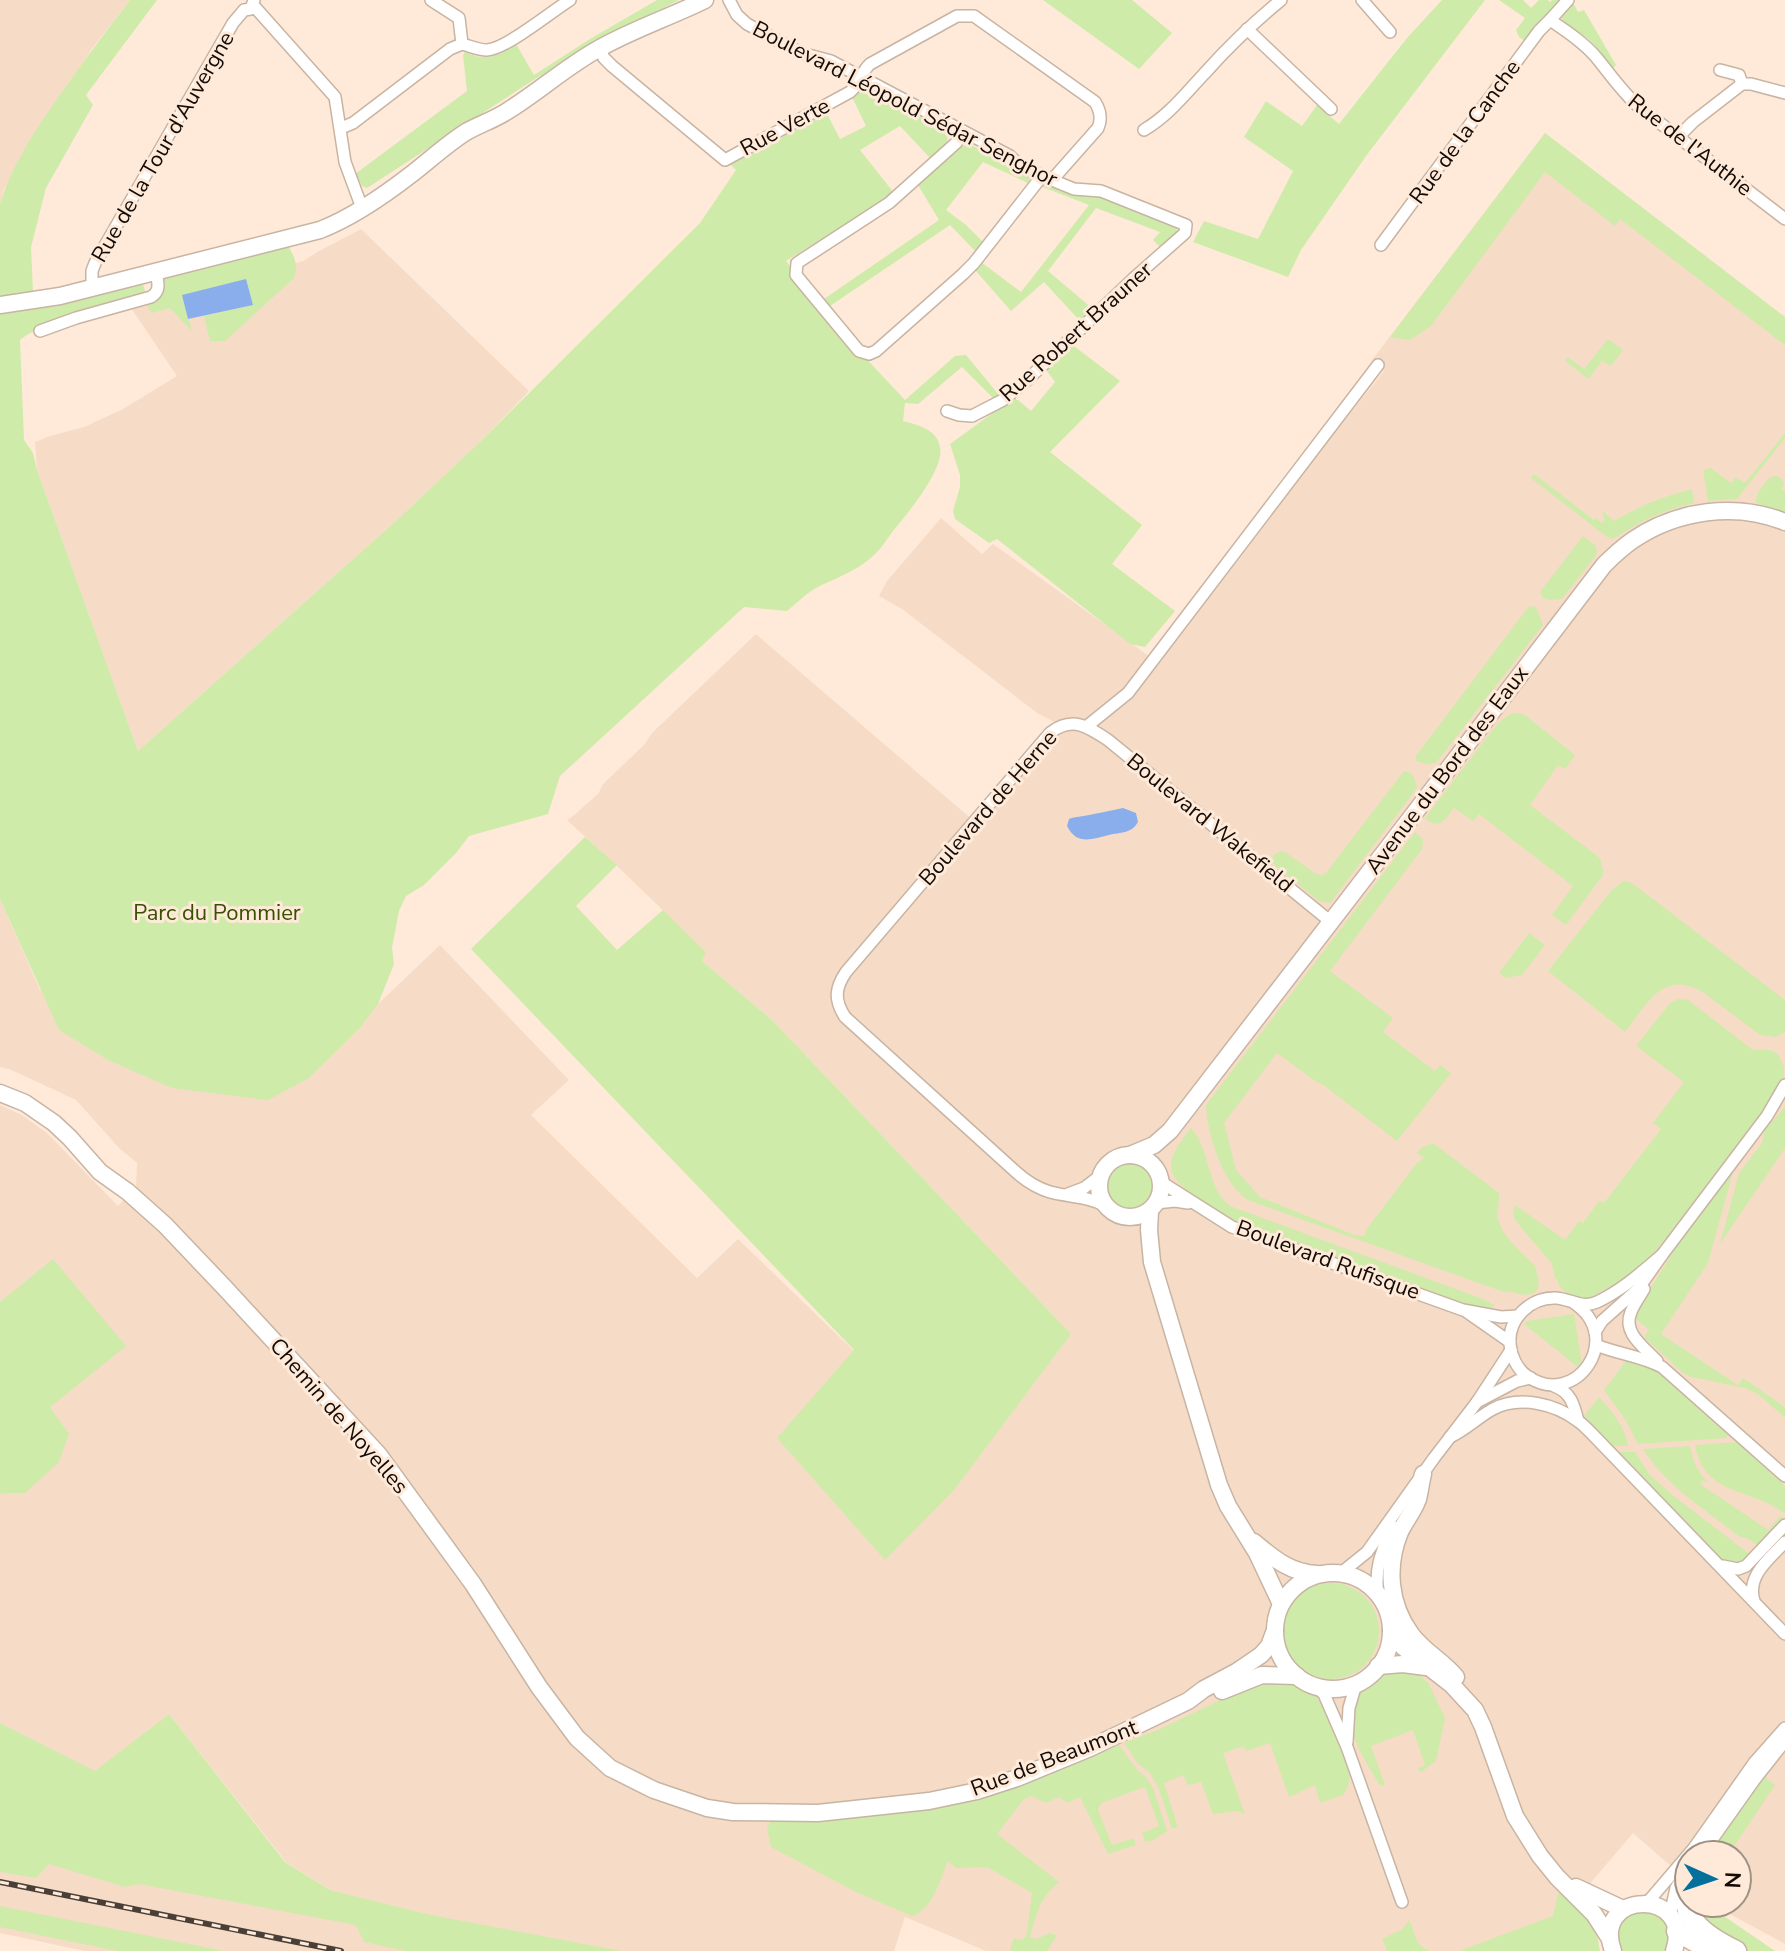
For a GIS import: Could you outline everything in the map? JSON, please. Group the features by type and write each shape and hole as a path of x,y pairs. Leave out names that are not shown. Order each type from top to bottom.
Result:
{"highway":[{"path":"1693,1919 1696,1926 1712,1940 1736,1951"},
{"path":"1673,1933 1712,1951"}],"street":[{"path":"431,0 459,18 462,44"},
{"path":"0,305 60,296 338,223 411,174 446,158 474,140 501,115 541,89 569,79 602,53 641,39 680,12 705,0"},
{"name":"Boulevard Léopold Sédar Senghor","path":"729,0 737,15 747,24 801,53 826,59 861,77 1010,156 1021,167 1074,189 1101,191 1183,223"},
{"path":"1144,130 1173,109 1247,29 1281,0"},
{"path":"1362,0 1390,32"},
{"path":"1550,20 1568,0"},
{"path":"341,128 353,123 450,49 462,44 485,50 499,47 567,1"},
{"path":"248,4 332,93 337,103 345,162 362,208"},
{"name":"Rue de la Tour d'Auvergne","path":"92,288 95,263 229,31 248,4"},
{"path":"861,77 870,64 957,16 968,15 979,19 1095,102 1100,117 1098,128 1047,178 974,263 876,351 865,354 823,310 796,275 797,263 889,203 956,143 963,132"},
{"name":"Rue de l'Authie","path":"1550,20 1594,55 1630,99 1785,219"},
{"name":"Rue de la Canche","path":"1381,245 1550,20"},
{"path":"1247,29 1331,109"},
{"name":"Rue Verte","path":"602,53 725,160 850,92 861,77"},
{"path":"1720,70 1739,75 1742,84"},
{"path":"1678,137 1742,84 1785,93"},
{"name":"Rue Robert Brauner","path":"947,411 972,416 1003,400 1134,278 1177,243 1186,231 1183,223"},
{"path":"40,331 151,297 158,290 156,272"},
{"name":"Boulevard de Herne","path":"1106,1206 1095,1200 1040,1188 1016,1172 853,1024 840,1009 836,995 839,981 1050,733 1060,725 1086,727 1128,693 1378,365"},
{"name":"Avenue du Bord des Eaux","path":"1130,1155 1154,1145 1170,1131 1616,553 1647,532 1681,517 1702,513 1743,513 1785,522"},
{"name":"Boulevard Wakefield","path":"1086,727 1108,740 1331,922"},
{"path":"1595,1332 1602,1321 1638,1289 1767,1116 1785,1085"},
{"name":"Chemin de Noyelles","path":"0,1093 25,1103 54,1123 100,1172 165,1225 379,1455 473,1584 539,1687 577,1738 610,1768 677,1799"},
{"path":"1767,1116 1785,1099"},
{"name":"Avenue du Bord des Eaux","path":"1159,1177 1162,1149 1170,1131"},
{"path":"1067,1194 1084,1188 1121,1156 1147,1160 1159,1177 1160,1195 1153,1207 1149,1230 1152,1262 1219,1485 1281,1604"},
{"path":"1101,1175 1099,1191 1106,1206 1121,1216 1138,1236 1152,1262"},
{"name":"Boulevard Rufisque","path":"1159,1177 1232,1227 1463,1310 1501,1317 1518,1316"},
{"path":"1121,1216 1139,1216 1153,1207 1175,1201 1195,1204"},
{"path":"1341,1573 1367,1552 1477,1402 1510,1346 1512,1328 1518,1316 1529,1306 1546,1299 1589,1305 1597,1302 1662,1255"},
{"path":"1662,1255 1630,1313 1628,1322 1633,1336 1662,1367 1785,1476"},
{"path":"1549,1384 1568,1382 1581,1375 1593,1358 1595,1332 1588,1315 1574,1303"},
{"name":"Boulevard Rufisque","path":"1463,1310 1510,1346"},
{"path":"1596,1345 1648,1359 1662,1367"},
{"path":"1510,1346 1516,1364 1531,1378 1561,1388 1571,1398 1578,1421"},
{"path":"1477,1402 1517,1381 1531,1378"},
{"path":"1450,1437 1495,1408 1508,1404 1543,1404 1578,1421 1785,1634"},
{"path":"1423,1474 1418,1500 1400,1532 1392,1560 1390,1576 1401,1617 1411,1636 1451,1671 1465,1688 1483,1727 1515,1816 1540,1856 1594,1914 1612,1945"},
{"path":"1401,1505 1378,1560 1378,1595 1387,1612 1391,1630 1403,1647 1452,1685 1475,1710"},
{"path":"1718,1564 1732,1569 1746,1566 1785,1525"},
{"path":"1245,1534 1290,1569 1303,1573 1341,1573 1362,1581 1378,1595"},
{"path":"1754,1602 1751,1590 1755,1575 1785,1542"},
{"path":"1319,1574 1297,1586 1281,1604 1275,1630 1276,1643 1287,1667 1324,1694 1347,1747 1402,1902"},
{"name":"Rue de Beaumont","path":"677,1799 733,1812 818,1813 929,1801 977,1791 1090,1748 1188,1701 1255,1660 1269,1646 1275,1630"},
{"path":"1315,1686 1336,1689 1364,1679 1378,1666 1387,1649 1391,1630"},
{"path":"1378,1666 1403,1664 1428,1668"},
{"name":"Rue de Beaumont","path":"1188,1701 1207,1697 1262,1675 1297,1676"},
{"path":"1347,1747 1349,1708 1356,1684"},
{"path":"1647,1903 1694,1848 1754,1763 1785,1728"},
{"path":"1712,1839 1785,1741"},
{"path":"1557,1877 1623,1909"},
{"path":"1612,1945 1613,1923 1623,1909 1635,1904 1647,1903 1663,1909 1673,1933"}],"shaded area":[{"path":"0,0 130,0 91,50 4,189 0,203"},
{"path":"1545,133 1785,317 1785,1944 1739,1919 1753,1919 1753,1839 1673,1839 1673,1868 1633,1833 1561,1918 1459,1951 986,1951 905,1917 894,1951 85,1951 0,1933 0,1839 418,1912 330,1890 286,1862 169,1714 95,1772 0,1723 0,1494 25,1493 50,1407 54,1259 0,1302 0,1105 22,1115 47,1133 118,1206 136,1187 137,1163 119,1148 76,1100 0,1067 0,899 40,990 309,1078 360,1028 378,1004 440,945 569,1080 531,1115 697,1278 738,1239 854,1351 778,1438 885,1559 1071,1334 772,1020 702,961 705,951 567,820 598,794 603,784 644,745 652,733 756,634 975,822 1060,725 1037,713 902,609 879,596 887,581 941,518 982,554 993,544 1153,659 1384,371 1372,360"},
{"path":"361,229 529,391 397,520 138,751 37,470 35,442 84,427 123,409 177,376 131,308 303,261"}],"green space":[{"name":"Parc du Pommier","path":"130,0 157,0 86,95 93,105 46,188 31,247 32,306 142,280 146,295 46,325 20,340 24,440 33,453 138,751 397,520 484,438 700,223 736,170 730,164 826,112 840,139 866,126 852,97 861,90 874,90 945,130 947,143 931,159 900,126 860,150 894,193 786,261 818,303 939,220 918,185 958,148 971,145 1031,177 1028,183 983,162 946,210 984,243 977,253 950,225 824,310 905,400 955,356 966,355 999,395 994,399 962,367 918,404 905,403 903,421 931,432 938,441 940,456 924,491 879,550 861,566 812,590 787,611 744,607 560,776 548,814 469,836 424,885 406,896 399,911 392,948 394,964 378,1004 360,1028 309,1078 268,1100 172,1088 108,1060 59,1030 0,899 0,203 11,174 34,134"},
{"path":"657,0 679,0 593,44 367,188 362,186 355,174 467,91 465,52 479,57 492,56 516,44 534,75"},
{"path":"1043,0 1132,0 1172,33 1139,69"},
{"path":"1442,0 1485,0 1366,156 1301,250 1288,277 1193,242 1204,221 1258,239 1293,171 1244,137 1266,101 1302,126 1317,105 1339,124 1407,38"},
{"path":"1499,0 1523,0 1531,8 1539,0 1560,0 1525,41 1516,30 1525,18"},
{"path":"1572,1 1578,12 1584,10 1616,65 1611,70 1597,52 1597,47 1574,32 1563,20 1561,15"},
{"path":"1545,133 1785,317 1785,345 1620,219 1615,226 1545,172 1431,326 1410,340 1390,337"},
{"path":"1045,183 1071,193 1096,196 1174,225 1177,230 1161,248 1153,240 1160,232 1096,208 1048,271 1093,309 1080,321 1044,282 1011,311 975,270 981,262 1021,292 1089,205 1040,186"},
{"path":"287,245 295,260 294,278 225,341 210,341 204,316 252,305 182,295 192,331 170,308 152,313 146,304 160,297 165,284 164,276"},
{"path":"1608,339 1623,350 1611,366 1602,361 1588,379 1565,361 1568,357 1584,369"},
{"path":"1070,343 1120,381 1050,452 1142,525 1112,564 1175,611 1145,647 1130,644 997,539 989,543 955,519 953,511 960,475 950,444 1012,399 1031,411 1055,382 1046,365"},
{"path":"1785,433 1785,438 1737,499 1708,501 1703,470 1711,468 1731,483 1736,477 1745,483"},
{"path":"1534,474 1601,523 1605,520 1604,512 1614,521 1652,502 1692,489 1694,503 1652,517 1613,539 1531,478"},
{"path":"1777,476 1784,486 1781,489 1785,492 1785,512 1756,503 1757,496 1770,477"},
{"path":"1583,536 1596,546 1597,554 1562,599 1543,598 1540,592"},
{"path":"1529,606 1536,607 1543,625 1436,763 1416,761 1416,756"},
{"path":"1510,714 1525,715 1575,755 1565,769 1558,765 1530,805 1600,858 1603,870 1603,875 1566,925 1552,915 1573,886 1479,814 1473,821 1454,808 1438,824 1425,818 1498,723"},
{"path":"1404,771 1411,773 1417,788 1330,903 1319,901 1272,863 1273,855 1281,851 1316,874 1326,873"},
{"path":"1415,832 1423,839 1422,849 1330,971 1393,1018 1383,1032 1435,1071 1440,1065 1451,1073 1397,1141 1277,1053 1224,1123 1236,1170 1260,1197 1354,1235 1364,1236 1416,1164 1424,1158 1417,1153 1433,1143 1499,1193 1500,1226 1535,1266 1539,1284 1535,1293 1530,1295 1507,1293 1248,1200 1239,1193 1224,1171 1209,1130 1206,1105"},
{"path":"585,837 617,865 576,906 617,950 663,910 706,952 702,961 772,1020 1071,1334 954,1490 885,1560 777,1438 854,1350 471,949"},
{"path":"1623,881 1632,883 1785,1000 1785,1032 1776,1037 1760,1035 1704,993 1690,986 1678,985 1658,993 1625,1032 1548,971 1611,891"},
{"path":"1529,933 1545,945 1522,975 1506,978 1499,973"},
{"path":"1678,999 1688,1000 1753,1050 1770,1050 1778,1054 1784,1067 1784,1077 1761,1114 1655,1252 1613,1288 1611,1286 1587,1299 1572,1295 1561,1288 1555,1279 1552,1264 1515,1220 1515,1205 1565,1240 1599,1201 1604,1203 1661,1129 1653,1123 1684,1082 1636,1046 1670,1003"},
{"path":"1785,1107 1785,1148 1720,1244 1739,1173 1762,1143 1765,1130"},
{"path":"1191,1128 1202,1147 1217,1189 1230,1206 1494,1305 1490,1311 1469,1307 1237,1223 1184,1193 1186,1189 1173,1174 1171,1166 1175,1151"},
{"path":"1130,1164 1146,1171 1153,1187 1146,1203 1130,1210 1114,1203 1107,1187 1114,1171"},
{"path":"1733,1172 1708,1263 1661,1334 1738,1385 1743,1378 1785,1407 1785,1418 1758,1394 1745,1388 1683,1373 1644,1337 1649,1330 1636,1319 1635,1313 1679,1243"},
{"path":"53,1259 126,1346 50,1407 69,1434 59,1462 25,1493 0,1494 0,1302"},
{"path":"1574,1314 1582,1364 1578,1367 1524,1324"},
{"path":"1626,1361 1651,1366 1728,1435 1727,1438 1638,1444 1604,1390"},
{"path":"1599,1397 1621,1426 1628,1446 1612,1446 1584,1416"},
{"path":"1738,1442 1785,1486 1785,1514 1772,1505 1719,1483 1700,1462 1695,1445"},
{"path":"1690,1446 1696,1466 1709,1483 1702,1480 1700,1484 1768,1530 1780,1516 1784,1519 1760,1547 1740,1537 1687,1497 1663,1475 1643,1449"},
{"path":"1619,1452 1635,1452 1649,1474 1672,1495 1751,1555 1742,1565 1726,1564"},
{"path":"1331,1583 1349,1587 1365,1597 1375,1613 1379,1631 1375,1649 1365,1665 1349,1675 1331,1679 1313,1675 1297,1665 1287,1649 1283,1631 1287,1613 1297,1597 1313,1587"},
{"path":"1388,1670 1408,1670 1418,1674 1429,1684 1445,1718 1436,1761 1421,1772 1418,1768 1425,1765 1413,1730 1371,1746 1383,1786 1360,1752 1352,1722 1359,1695 1371,1681"},
{"path":"1273,1680 1290,1681 1305,1688 1324,1708 1337,1735 1350,1776 1343,1795 1320,1803 1315,1785 1289,1797 1270,1743 1246,1751 1244,1746 1223,1753 1245,1814 1238,1811 1213,1814 1201,1782 1188,1785 1183,1775 1164,1783 1178,1827 1172,1829 1159,1789 1150,1773 1138,1764 1124,1743"},
{"path":"169,1714 285,1862 330,1890 431,1915 621,1951 405,1951 364,1942 356,1925 139,1884 125,1887 49,1864 36,1878 0,1872 0,1723 95,1771"},
{"path":"1119,1745 1153,1788 1167,1831 1152,1841 1145,1841 1142,1833 1159,1826 1145,1787 1101,1803 1098,1810 1112,1845 1134,1838 1136,1845 1108,1854 1080,1797 1067,1803 1059,1797 1046,1803 1031,1796 1024,1799 997,1834 1059,1882 1040,1907 1030,1937 1037,1939 1049,1933 1057,1935 1047,1951 1010,1949 1014,1938 1023,1940 1027,1933 1032,1893 987,1867 956,1868 948,1861 931,1901 912,1916 858,1893 771,1847 767,1828 770,1822 829,1821 925,1808 1066,1766"},
{"path":"1763,1776 1775,1785 1739,1839 1718,1839"},
{"path":"1562,1891 1589,1914 1596,1929 1600,1951 1459,1951 1553,1916 1558,1894"},
{"path":"0,1906 224,1951 117,1951 0,1927"},
{"path":"1646,1910 1662,1917 1670,1932 1667,1951 1621,1951 1617,1935 1621,1923 1631,1915"},
{"path":"1701,1919 1728,1919 1775,1951 1743,1951 1713,1937"},
{"path":"1408,1921 1419,1943 1430,1951 1387,1951 1382,1939 1403,1929"}],"water":[{"path":"246,279 253,305 188,319 182,295"},
{"path":"1123,808 1136,813 1138,822 1125,832 1085,840 1075,836 1067,826 1072,818"}],"railway":[{"path":"0,1882 341,1951"}]}
